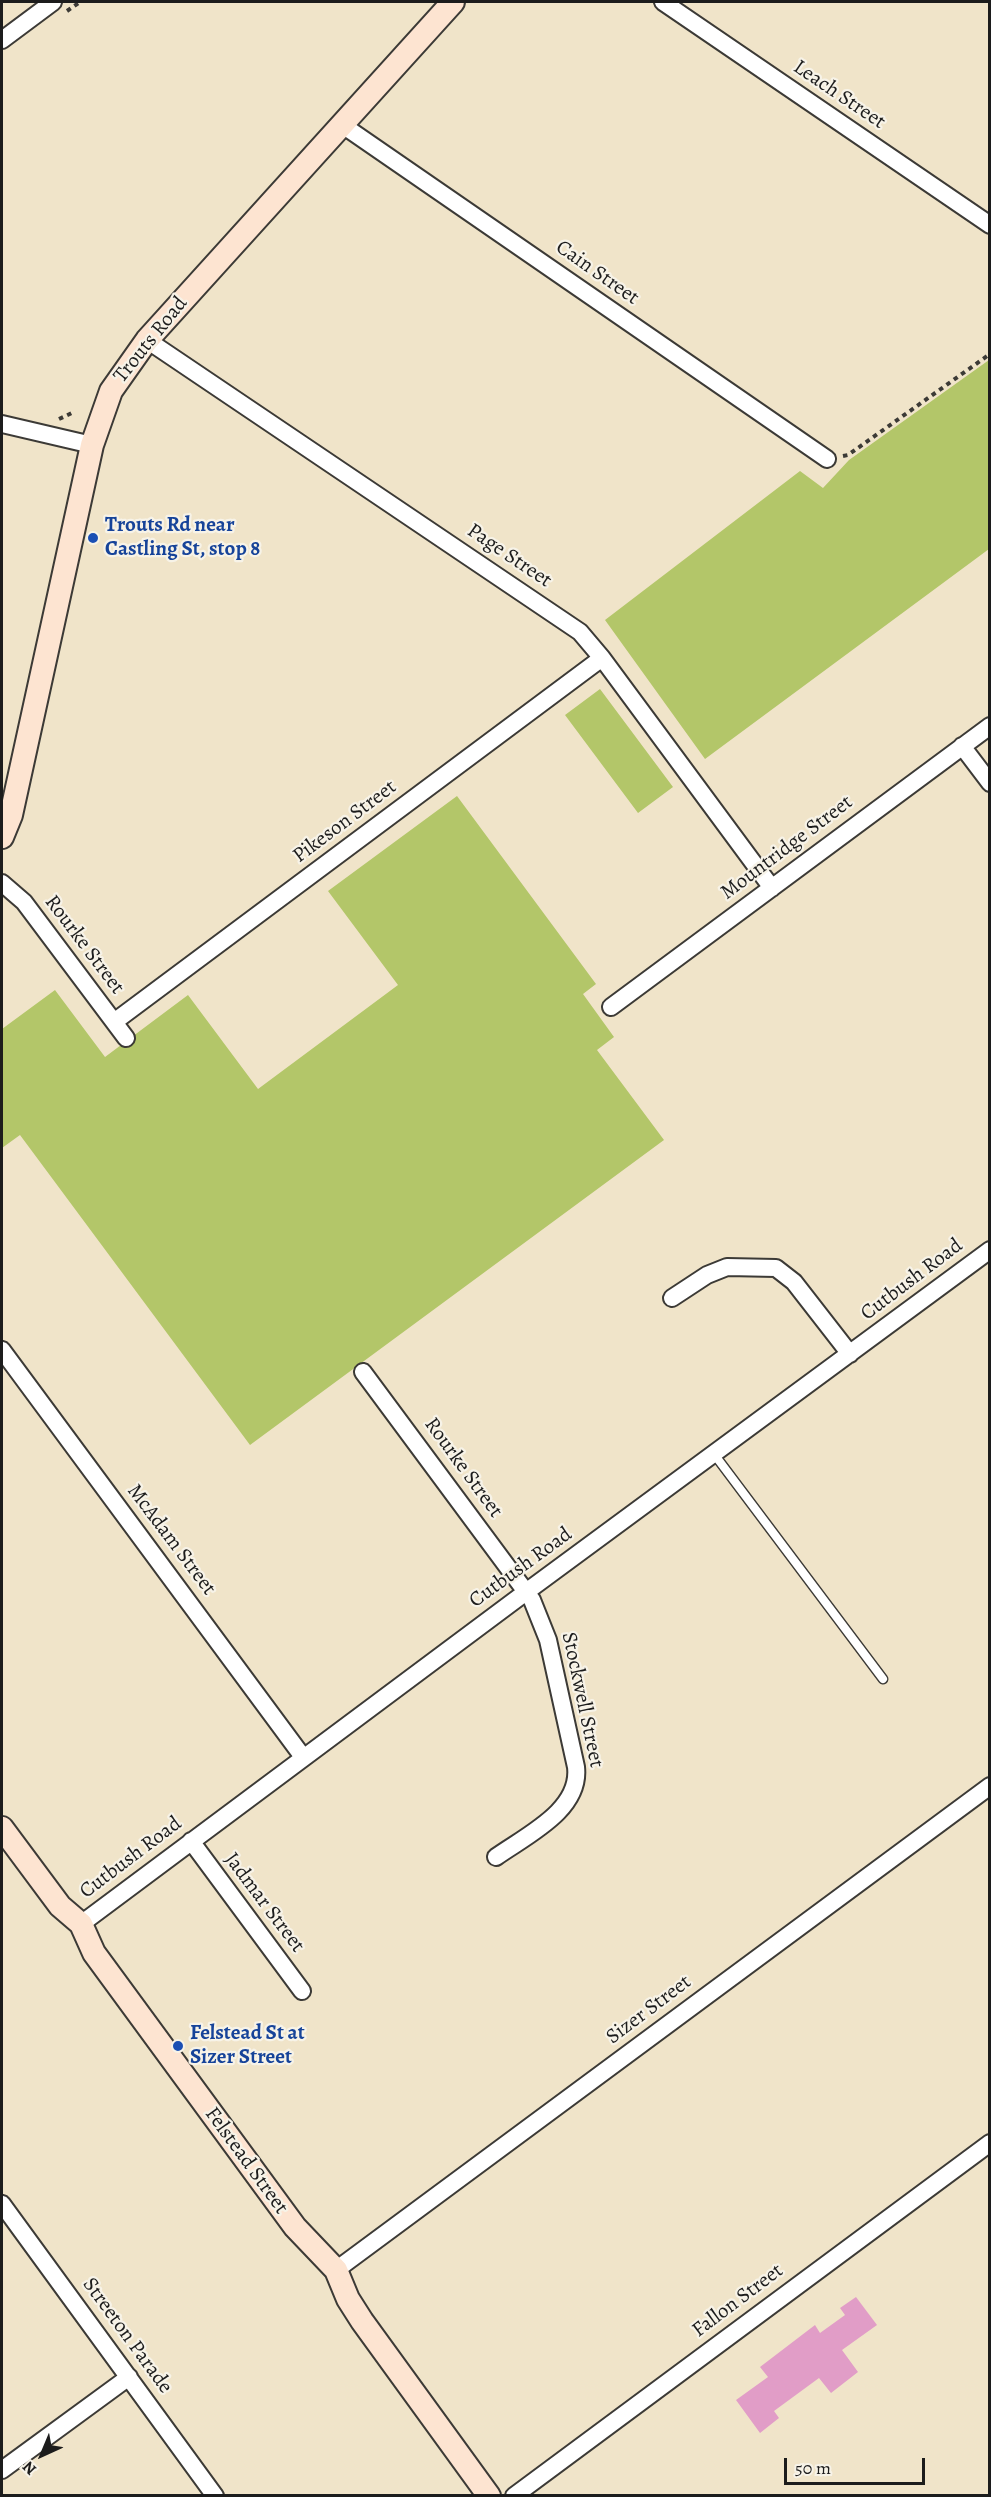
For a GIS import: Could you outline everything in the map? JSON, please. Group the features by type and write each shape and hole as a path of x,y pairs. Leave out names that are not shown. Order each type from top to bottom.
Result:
{"street":[{"path":"2,40 53,2"},
{"name":"Trouts Road","path":"2,837 11,815 92,445 111,391 147,340 453,2"},
{"name":"Leach Street","path":"663,2 990,225"},
{"name":"Cain Street","path":"341,124 827,459"},
{"name":"Page Street","path":"147,340 580,632 602,658 772,888"},
{"path":"2,424 92,445"},
{"name":"Pikeson Street","path":"114,1022 602,658"},
{"name":"Mountridge Street","path":"611,1007 990,726"},
{"path":"962,746 990,783"},
{"name":"Rourke Street","path":"2,883 24,902 126,1038"},
{"name":"Cutbush Road","path":"81,1924 303,1757 990,1250"},
{"path":"672,1298 707,1275 727,1267 776,1268 794,1282 850,1354"},
{"name":"McAdam Street","path":"2,1350 303,1757"},
{"name":"Rourke Street","path":"363,1372 526,1592"},
{"name":"Stockwell Street","path":"496,1857 561,1810 572,1796 577,1777 548,1640 539,1612 526,1592"},
{"name":"Sizer Street","path":"336,2270 990,1786"},
{"name":"Felstead Street","path":"2,1828 60,1906 81,1924 94,1953 295,2228 336,2270 348,2299 362,2321 489,2496"},
{"name":"Jadmar Street","path":"191,1841 302,1991"},
{"name":"Fallon Street","path":"514,2496 990,2143"},
{"name":"Streeton Parade","path":"2,2204 215,2496"},
{"path":"2,2470 129,2377"}],"lane":[{"path":"714,1454 883,1679"}],"path":[{"path":"827,459 848,455 990,354"}],"green space":[{"path":"989,360 989,549 705,759 605,620 800,471 823,488 849,460"},
{"path":"600,689 673,787 638,813 565,715"},
{"path":"457,796 596,984 583,994 614,1037 597,1050 664,1140 250,1445 20,1135 2,1148 2,1029 55,990 105,1057 188,995 258,1089 398,985 328,891"}],"building":[{"path":"856,2297 877,2325 842,2350 858,2372 831,2393 819,2378 774,2411 779,2418 760,2433 736,2400 768,2377 760,2367 815,2325 820,2333 845,2315 840,2308"}],"place":[{"name":"Trouts Rd near Castling St, stop 8","path":"93,538"},
{"name":"Felstead St at Sizer Street","path":"178,2046"}]}
